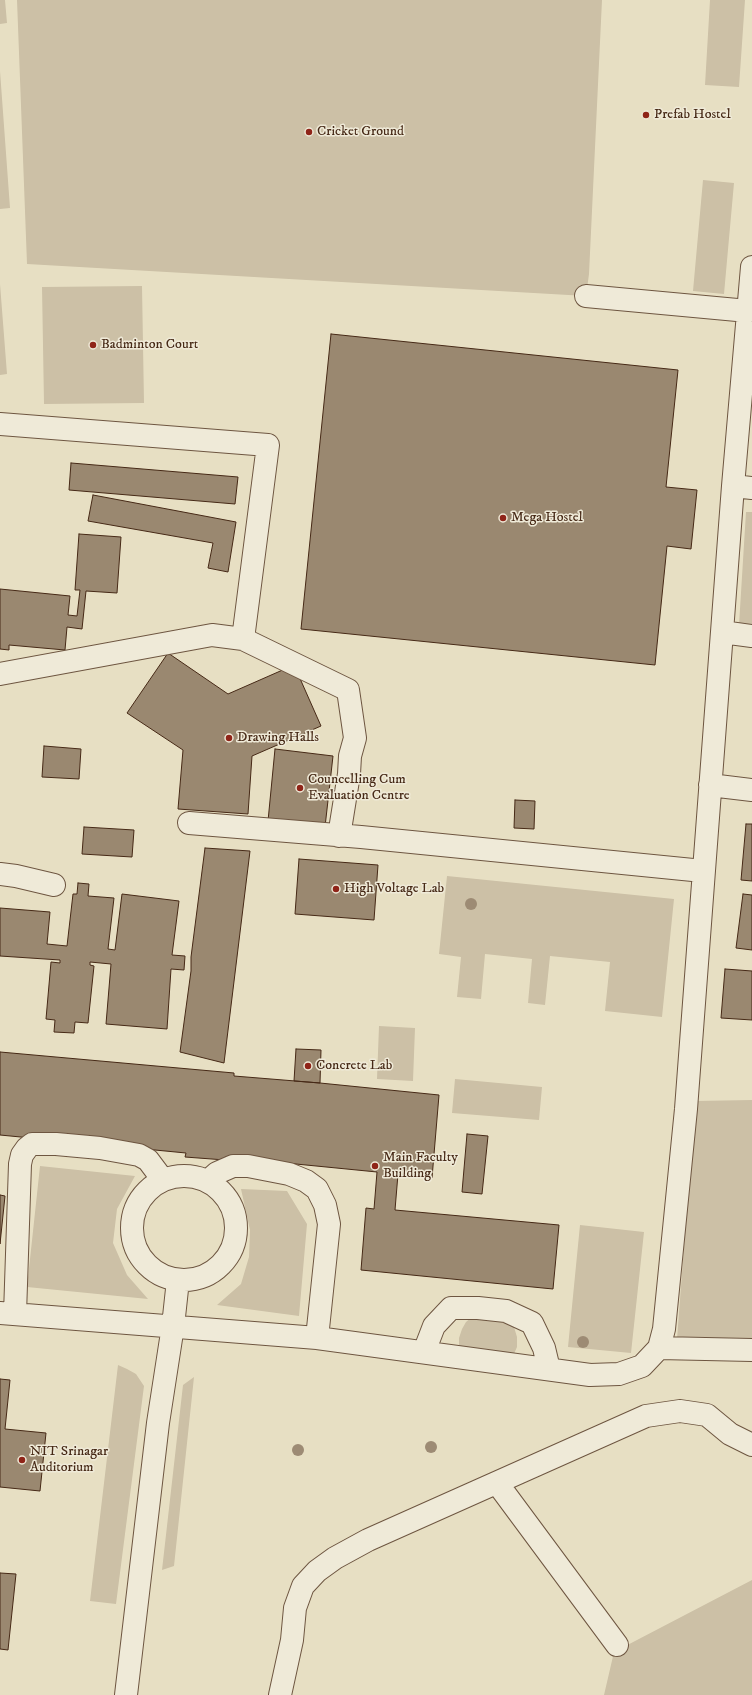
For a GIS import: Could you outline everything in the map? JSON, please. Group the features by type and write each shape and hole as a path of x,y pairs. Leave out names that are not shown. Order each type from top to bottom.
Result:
{"street":[{"path":"163,1180 148,1160 139,1155 100,1148 56,1144 32,1144 27,1148 22,1155 20,1164 8,1314 317,1338 590,1375 619,1374 642,1366 659,1348 664,1329 686,1109 722,632 742,487 752,267"},
{"path":"586,296 749,318"},
{"path":"0,424 268,445 243,639"},
{"path":"722,632 752,636"},
{"path":"0,674 212,635 243,639 348,690 354,738 350,756 349,774 339,836"},
{"path":"710,785 752,790"},
{"path":"189,823 703,871"},
{"path":"0,874 16,876 54,885"},
{"path":"208,1181 217,1173 233,1166 248,1166 268,1168 289,1174 306,1180 317,1189 324,1205 329,1224 317,1338"},
{"path":"178,1176 194,1176 208,1181 220,1190 229,1202 235,1216 236,1231 234,1245 227,1258 218,1269 205,1276 192,1280 178,1280 164,1277 151,1270 141,1259 134,1245 131,1230 134,1214 140,1200 150,1188 163,1180 178,1176"},
{"path":"126,1695 158,1423 173,1326 178,1280"},
{"path":"424,1352 434,1326 451,1308 478,1308 506,1311 532,1323 544,1348 548,1369"},
{"path":"659,1348 752,1350"},
{"path":"280,1695 292,1640 295,1608 303,1586 317,1571 335,1558 368,1540 407,1521 497,1483 646,1416 680,1411 707,1415 730,1434 752,1445"},
{"path":"497,1483 617,1645"}],"shaded area":[{"path":"0,0 5,0 7,23 0,24"},
{"name":"Cricket Ground","path":"17,0 602,0 589,274 586,296 27,264"},
{"path":"710,0 745,0 739,87 705,85"},
{"path":"0,71 10,208 0,209"},
{"path":"703,180 734,183 724,294 693,291"},
{"path":"0,284 7,374 0,375"},
{"name":"Badminton Court","path":"142,286 144,403 44,404 42,287"},
{"path":"746,512 752,512 752,626 739,625"},
{"path":"447,876 674,899 662,1017 605,1011 610,962 550,956 545,1005 528,1003 532,959 485,954 481,999 457,997 461,957 439,954"},
{"path":"379,1026 415,1028 413,1081 377,1079"},
{"path":"455,1079 542,1087 539,1120 452,1113"},
{"path":"752,1100 752,1342 677,1339 695,1101"},
{"path":"40,1166 135,1176 117,1209 113,1243 127,1275 148,1299 27,1287"},
{"path":"241,1189 287,1191 307,1224 299,1316 217,1305 241,1284 249,1257 250,1230"},
{"path":"580,1225 644,1232 631,1353 568,1347"},
{"path":"473,1316 507,1319 514,1327 517,1337 517,1347 513,1356 459,1347 459,1338 462,1329 466,1322"},
{"path":"118,1365 136,1374 144,1386 116,1604 90,1601"},
{"path":"194,1377 174,1566 162,1570 183,1385"},
{"path":"752,1580 752,1695 604,1695 614,1652"}],"building":[{"name":"Mega Hostel","path":"331,334 678,370 666,487 697,490 691,549 667,546 655,665 301,629"},
{"path":"71,463 238,477 235,504 69,490"},
{"path":"93,495 236,522 228,572 208,568 213,543 88,521"},
{"path":"79,534 121,537 117,593 86,591 82,629 67,627 65,650 9,645 9,650 0,649 0,589 70,596 68,615 77,616 80,590 75,590"},
{"name":"Drawing Halls","path":"168,653 228,694 294,665 321,726 252,756 248,814 178,809 183,750 127,713"},
{"path":"44,746 81,749 79,779 42,777"},
{"name":"Councelling Cum Evaluation Centre","path":"275,749 333,756 325,827 268,821"},
{"path":"515,800 535,801 534,829 514,828"},
{"path":"746,824 752,824 752,881 741,880"},
{"path":"84,827 134,830 132,857 82,854"},
{"path":"205,848 250,851 224,1063 180,1052"},
{"name":"High Voltage Lab","path":"299,859 378,865 374,920 295,914"},
{"path":"78,883 89,884 88,896 114,898 108,949 115,950 122,894 179,901 172,955 185,956 184,970 171,969 167,1029 106,1024 111,964 90,962 90,965 94,966 88,1023 75,1022 74,1033 54,1032 55,1020 46,1019 51,962 60,963 60,960 0,956 0,908 50,912 47,944 67,946 73,894 77,894"},
{"path":"743,894 752,895 752,950 736,948"},
{"path":"725,969 752,971 752,1020 721,1018"},
{"name":"Concrete Lab","path":"296,1049 321,1050 320,1083 294,1081"},
{"name":"Main Faculty Building","path":"0,1052 234,1073 234,1076 439,1095 432,1178 398,1174 395,1210 559,1225 553,1289 361,1270 366,1208 374,1209 377,1172 225,1157 225,1160 185,1157 186,1153 0,1135"},
{"path":"467,1134 488,1136 482,1194 462,1192"},
{"path":"0,1195 5,1196 0,1244"},
{"name":"NIT Srinagar Auditorium","path":"0,1379 10,1380 5,1429 46,1433 40,1491 0,1487"},
{"path":"0,1573 16,1574 8,1650 0,1649"}],"place":[{"name":"Prefab Hostel","path":"646,115"},
{"name":"Cricket Ground","path":"309,132"},
{"name":"Badminton Court","path":"93,345"},
{"name":"Mega Hostel","path":"503,518"},
{"name":"Drawing Halls","path":"229,738"},
{"name":"Councelling Cum Evaluation Centre","path":"300,788"},
{"name":"High Voltage Lab","path":"336,889"},
{"name":"Concrete Lab","path":"308,1066"},
{"name":"Main Faculty Building","path":"375,1166"},
{"name":"NIT Srinagar Auditorium","path":"22,1460"}]}
